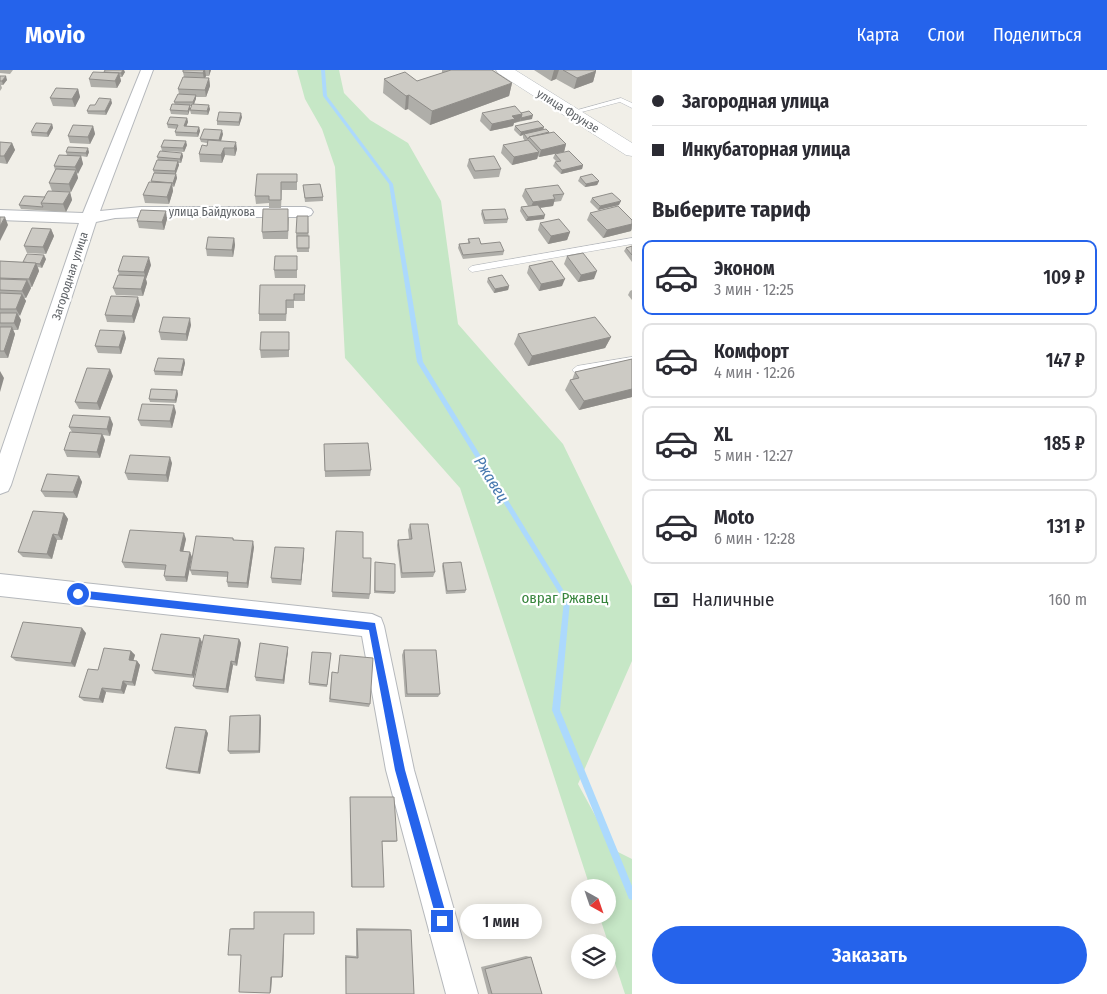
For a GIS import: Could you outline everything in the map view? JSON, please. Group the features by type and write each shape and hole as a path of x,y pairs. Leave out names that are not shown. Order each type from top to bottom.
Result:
{"street":[{"name":"Загородная улица","path":"0,485 89,218 147,70"},
{"name":"улица Фрунзе","path":"504,70 632,152"},
{"name":"улица Байдукова","path":"0,215 89,218 115,213 140,212 305,212"},
{"path":"0,585 372,626 400,770 462,994"}],"lane":[{"path":"570,113 621,100 632,106"},
{"path":"472,269 632,241"},
{"path":"577,370 632,360"}],"green space":[{"name":"овраг Ржавец","path":"297,70 339,70 344,93 370,120 408,143 441,201 458,324 563,444 632,586 632,661 578,784 614,850 632,859 632,994 625,994 616,967 616,934 605,934 602,924 616,924 616,879 587,879 460,488 345,358 335,167 322,129 305,99"}],"building":[{"path":"105,70 123,70 121,73 104,72"},
{"path":"183,70 204,70 203,73 183,72"},
{"path":"451,70 492,70 512,83 432,111 409,95 406,96 384,79 405,72 417,81"},
{"path":"563,70 595,70 596,71 577,78"},
{"path":"93,72 119,73 115,81 89,79"},
{"path":"0,76 6,76 0,81"},
{"path":"183,77 209,78 205,90 178,89"},
{"path":"56,88 78,89 72,99 50,98"},
{"path":"178,94 196,95 193,102 174,102"},
{"path":"99,98 111,99 105,111 87,111 90,105 95,105"},
{"path":"172,104 190,105 188,111 170,110"},
{"path":"192,104 209,105 207,111 190,110"},
{"path":"515,106 522,114 512,116 515,119 492,124 482,113"},
{"path":"529,111 533,115 521,118 521,113"},
{"path":"219,112 241,113 239,122 217,121"},
{"path":"170,117 187,118 184,126 199,127 197,133 175,132 178,125 167,124"},
{"path":"538,121 544,127 521,132 515,126"},
{"path":"36,123 52,124 47,133 31,132"},
{"path":"73,125 93,126 88,137 68,136"},
{"path":"204,129 222,130 219,140 200,139"},
{"path":"546,129 549,132 529,137 528,139 524,134"},
{"path":"554,132 566,144 541,150 529,137"},
{"path":"164,140 186,141 183,148 161,147"},
{"path":"208,140 236,142 234,148 224,148 221,155 199,154 202,145 207,146"},
{"path":"528,140 539,152 514,157 503,145"},
{"path":"0,142 12,143 4,156 0,156"},
{"path":"68,147 88,148 86,153 66,152"},
{"path":"160,151 182,153 180,159 157,157"},
{"path":"569,151 583,165 562,170 555,162 561,161 555,154"},
{"path":"59,155 81,156 75,167 54,166"},
{"path":"494,156 501,169 475,171 469,159"},
{"path":"157,160 178,161 175,171 153,170"},
{"path":"56,169 76,170 69,184 49,183"},
{"path":"154,173 176,174 173,183 151,181"},
{"path":"257,174 297,174 297,182 281,182 281,200 269,200 269,196 255,196"},
{"path":"592,174 599,181 586,184 580,177"},
{"path":"149,182 172,183 167,197 143,195"},
{"path":"320,184 323,197 305,198 303,185"},
{"path":"558,185 564,194 553,195 555,199 533,202 525,189"},
{"path":"48,191 70,192 63,204 41,203"},
{"path":"612,193 621,201 600,206 592,198"},
{"path":"24,196 45,197 41,203 43,207 19,205"},
{"path":"538,205 545,215 528,217 521,207"},
{"path":"618,206 632,220 632,224 607,230 590,213"},
{"path":"263,209 288,209 288,231 262,232"},
{"path":"505,209 508,219 485,220 482,210"},
{"path":"141,210 166,211 162,222 137,221"},
{"path":"297,216 308,216 308,233 296,233"},
{"path":"0,217 5,217 0,226"},
{"path":"559,219 570,232 551,236 540,223"},
{"path":"32,228 51,229 43,247 24,246"},
{"path":"297,236 309,236 309,248 297,248"},
{"path":"208,237 234,238 232,250 206,249"},
{"path":"479,238 481,244 500,242 504,251 463,255 459,244 470,243 468,239"},
{"path":"632,246 632,255 626,248"},
{"path":"583,253 597,271 581,275 567,256"},
{"path":"27,254 44,255 40,264 23,262"},
{"path":"123,256 149,257 144,272 118,271"},
{"path":"275,256 297,256 297,270 274,270"},
{"path":"0,261 36,263 29,279 0,278"},
{"path":"552,261 565,279 541,284 529,266"},
{"path":"118,275 145,276 141,289 113,288"},
{"path":"502,275 509,286 495,289 488,278"},
{"path":"0,279 27,280 22,291 0,290"},
{"path":"260,285 305,285 304,294 294,294 294,300 286,300 286,314 259,314"},
{"path":"0,293 22,294 16,309 0,309"},
{"path":"111,296 138,297 132,316 105,315"},
{"path":"0,313 17,313 14,323 0,323"},
{"path":"163,317 190,318 186,334 159,332"},
{"path":"595,317 611,337 532,356 518,334"},
{"path":"0,327 12,327 4,351 0,351"},
{"path":"100,330 124,331 119,347 95,346"},
{"path":"261,332 289,332 289,350 260,350"},
{"path":"158,358 184,359 181,372 154,371"},
{"path":"632,359 632,389 584,401 570,380 579,378 575,372"},
{"path":"87,368 110,369 97,403 75,402"},
{"path":"151,389 177,390 175,400 149,399"},
{"path":"142,404 174,405 170,421 138,420"},
{"path":"73,415 110,417 107,429 69,427"},
{"path":"70,432 102,434 97,452 64,450"},
{"path":"368,443 371,470 325,471 324,444"},
{"path":"130,455 170,457 166,475 125,473"},
{"path":"47,474 79,476 73,492 41,491"},
{"path":"33,511 64,513 58,535 53,534 47,554 18,552"},
{"path":"410,524 428,524 435,572 402,573 398,540 412,539"},
{"path":"130,530 184,533 180,551 190,552 185,577 164,576 166,565 122,562"},
{"path":"336,531 363,532 363,558 371,558 370,594 332,592"},
{"path":"196,536 253,541 247,583 227,582 228,572 190,570"},
{"path":"275,547 304,548 301,580 271,578"},
{"path":"375,562 395,564 395,592 375,591"},
{"path":"461,562 466,590 447,591 443,563"},
{"path":"23,622 82,628 71,663 11,657"},
{"path":"161,634 200,638 192,675 152,670"},
{"path":"204,635 239,639 235,662 231,661 226,689 193,686"},
{"path":"260,643 288,647 283,680 255,677"},
{"path":"104,648 131,651 129,660 137,661 132,682 123,681 121,690 102,688 99,699 79,697 88,669 98,670"},
{"path":"404,650 436,650 440,694 407,694"},
{"path":"312,652 331,653 327,685 309,683"},
{"path":"340,655 373,658 370,704 330,699 332,672 338,673"},
{"path":"260,715 259,751 228,751 230,716"},
{"path":"175,727 206,730 198,772 166,768"},
{"path":"350,797 394,797 397,841 382,841 384,887 352,887"},
{"path":"254,912 314,912 314,934 284,934 282,977 271,977 270,993 239,992 241,955 228,955 230,929 254,929"},
{"path":"357,930 411,930 414,994 346,994 346,957 358,958"},
{"path":"531,957 542,994 492,994 485,969"}],"waterway":[{"name":"Ржавец","path":"323,70 325,96 391,184 420,362 567,601 556,710 632,896"}],"route":[{"path":"78,594 372,626 400,770 442,921"}]}
